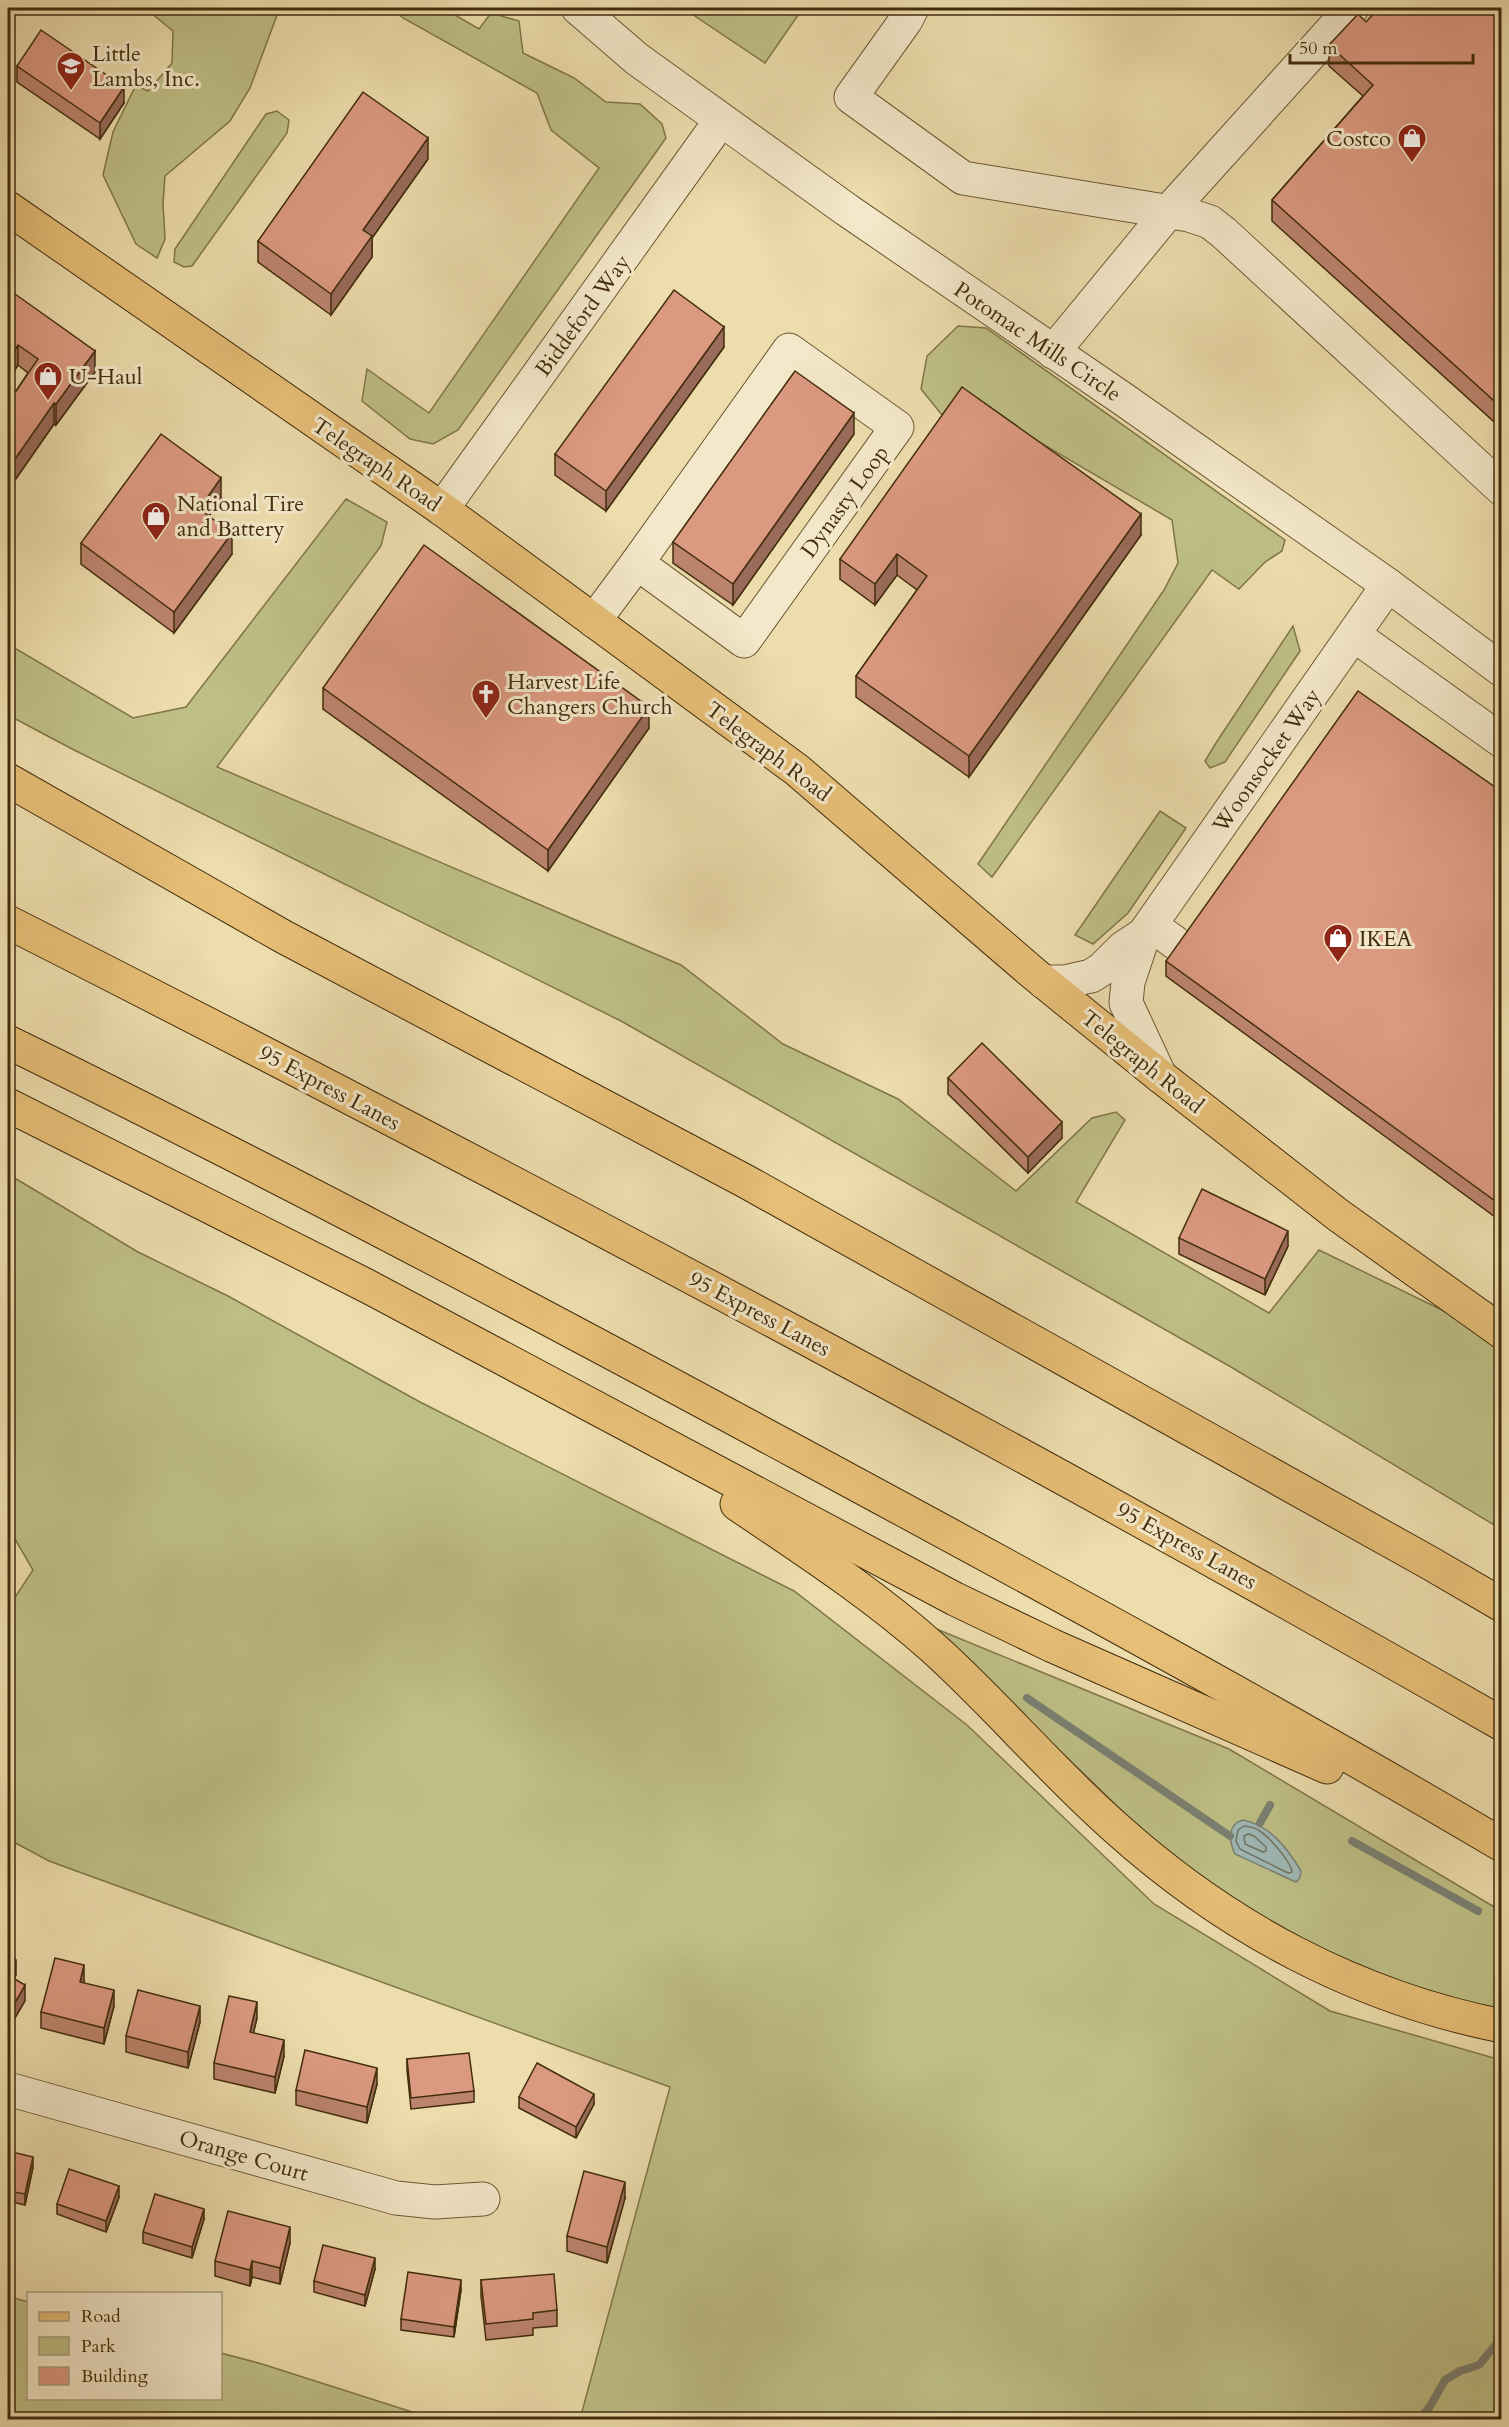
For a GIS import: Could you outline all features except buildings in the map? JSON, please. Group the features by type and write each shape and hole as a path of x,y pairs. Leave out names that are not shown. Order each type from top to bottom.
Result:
{"main road":[{"name":"Telegraph Road","path":"8,208 442,509 798,770 1044,982 1160,1076 1347,1222 1502,1332"},
{"path":"8,780 284,937 746,1180 1502,1605"},
{"path":"8,805 284,937"},
{"name":"95 Express Lanes","path":"8,922 213,1026 680,1270 1119,1507 1502,1724"},
{"path":"8,1042 170,1122 533,1310 1087,1609 1499,1843"},
{"path":"8,1105 367,1286 955,1599 1013,1627 1499,1843"},
{"path":"8,1121 161,1183"},
{"path":"596,1409 886,1607 933,1648 1114,1827 1172,1876 1296,1954 1359,1984 1428,2007 1502,2026"}],"street":[{"name":"Potomac Mills Circle","path":"578,8 637,59 721,120 1388,585 1502,670"},
{"path":"912,8 906,20 851,97 963,178 1200,218 1224,233 1502,489"},
{"path":"1053,351 1169,212 1352,8"},
{"name":"Biddeford Way","path":"442,509 721,120"},
{"name":"Dynasty Loop","path":"594,621 789,350 897,428 744,641 637,563"},
{"name":"Woonsocket Way","path":"1160,1076 1126,1004 1128,982 1147,930 1388,585"},
{"path":"1354,635 1502,741"},
{"path":"1147,930 1185,950"},
{"name":"Woonsocket Way","path":"1044,982 1069,981 1091,976 1147,930"},
{"name":"Orange Court","path":"8,2089 396,2198 435,2202 483,2199"}],"green space":[{"path":"145,8 278,8 250,88 230,121 165,176 163,203 165,239 157,258 136,244 103,175 113,132 136,85 148,91 172,63 173,31"},
{"path":"391,8 443,8 479,29 491,13 519,21 523,53 574,78 606,102 640,104 662,124 666,138 458,430 433,444 410,439 362,401 367,369 429,413 599,168 551,130 537,93 403,18"},
{"path":"683,8 803,8 765,63"},
{"path":"277,111 289,120 287,133 192,266 184,267 174,262 175,249 266,114"},
{"path":"958,326 986,328 1285,540 1282,551 1265,562 1239,589 1212,570 992,877 978,864 1164,590 1178,563 1172,520 1012,426 942,415 921,389 927,356"},
{"path":"346,499 387,522 381,546 217,767 681,965 783,1044 898,1099 1016,1191 1092,1118 1116,1112 1125,1120 1076,1202 1269,1313 1319,1250 1448,1313 1501,1350 1501,1529 1231,1367 621,1021 74,750 8,715 8,644 133,718 186,707"},
{"path":"1293,626 1300,651 1225,762 1210,768 1205,761"},
{"path":"1160,811 1186,828 1128,913 1093,944 1075,935"},
{"path":"8,1174 138,1252 228,1296 420,1402 794,1591 967,1725 1154,1904 1330,2011 1501,2060 1501,2419 580,2419 670,2087 49,1861 8,1839 8,1608 33,1570 8,1527"},
{"path":"934,1628 1229,1749 1501,1911 1501,2009 1452,2001 1384,1975 1315,1946 1234,1900 1159,1847"},
{"path":"8,2296 27,2302 27,2400 222,2400 222,2353 434,2419 8,2419"}],"water":[{"path":"1243,1820 1262,1827 1290,1854 1301,1871 1300,1878 1296,1882 1235,1854 1231,1844 1232,1829 1234,1825"}],"waterway":[{"path":"1027,1698 1230,1836"},
{"path":"1260,1823 1270,1805"},
{"path":"1352,1841 1478,1911"},
{"path":"1418,2420 1429,2408 1445,2380 1460,2371 1479,2365 1502,2337"}],"place":[{"name":"Little Lambs, Inc.","path":"71,92"},
{"name":"Costco","path":"1412,164"},
{"name":"U-Haul","path":"48,402"},
{"name":"National Tire and Battery","path":"156,542"},
{"name":"Harvest Life Changers Church","path":"486,720"},
{"name":"IKEA","path":"1338,964"}]}
